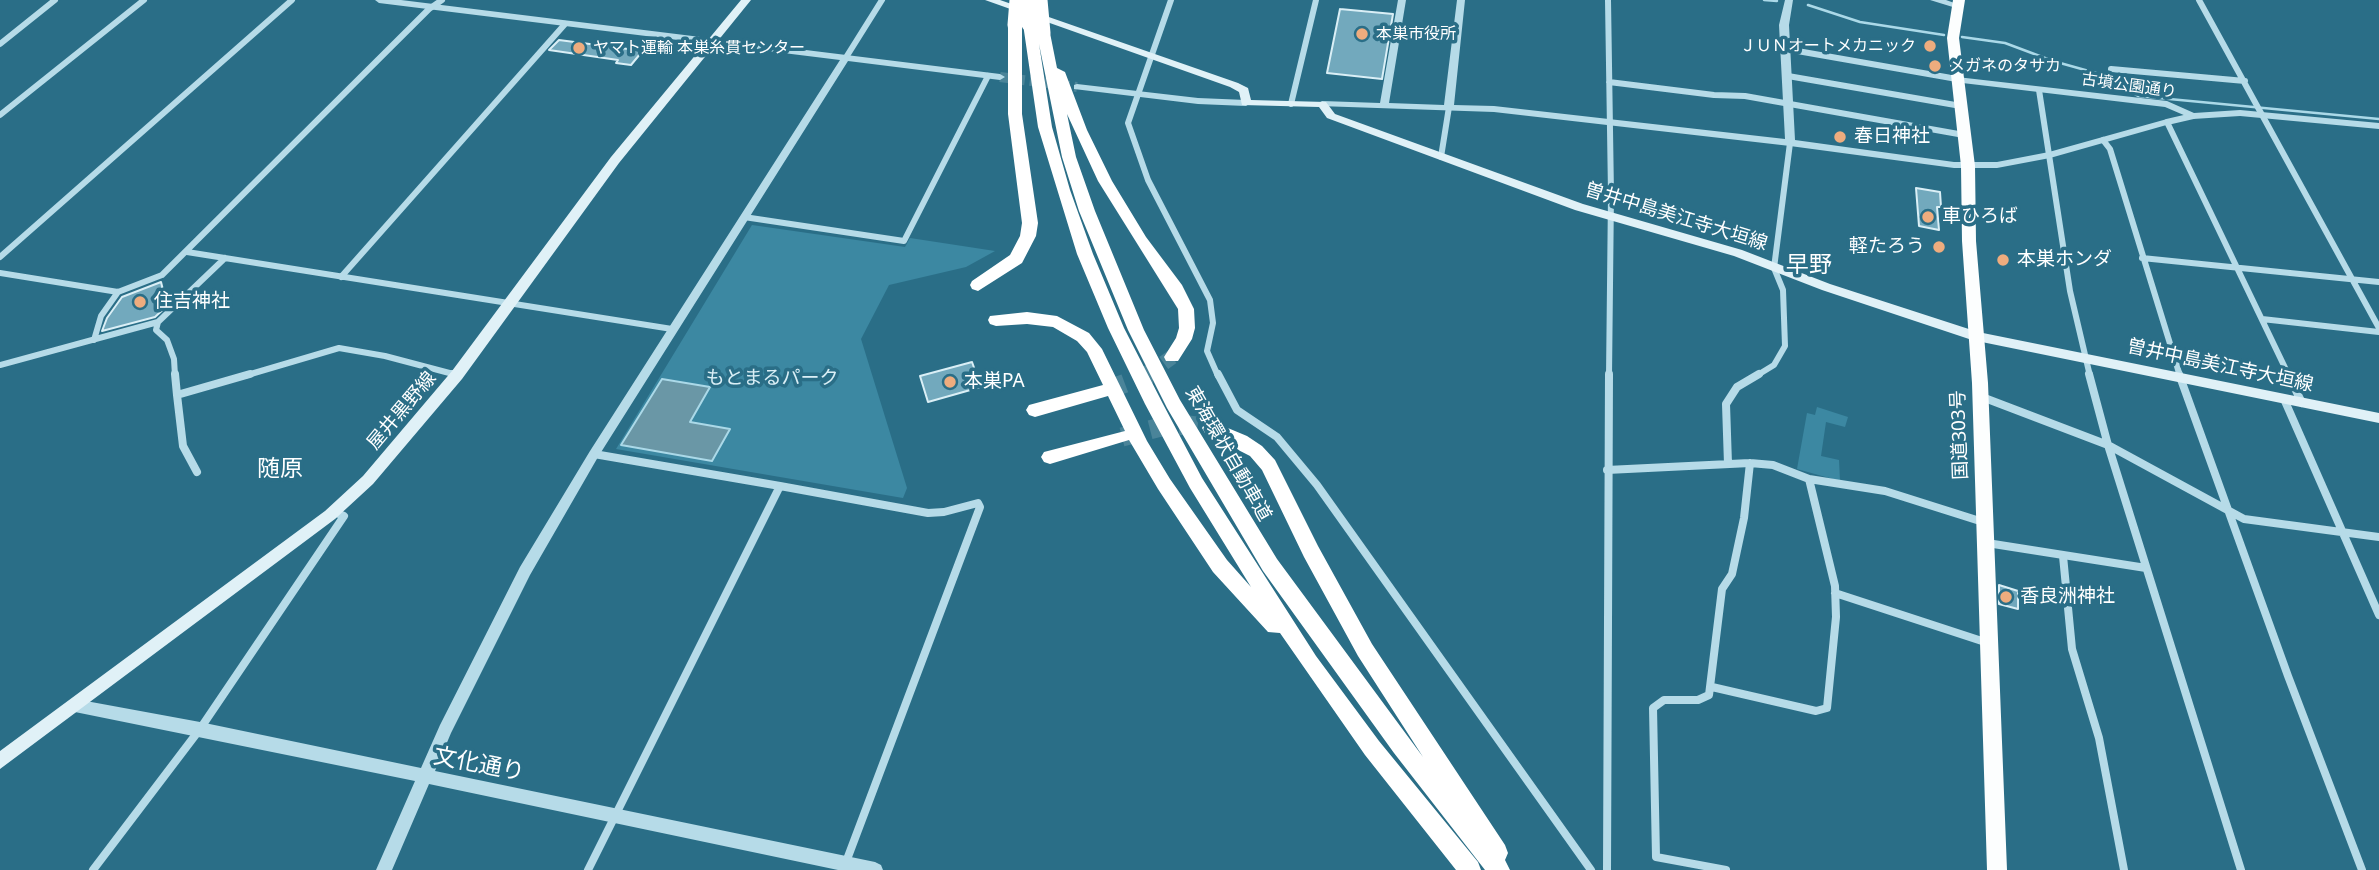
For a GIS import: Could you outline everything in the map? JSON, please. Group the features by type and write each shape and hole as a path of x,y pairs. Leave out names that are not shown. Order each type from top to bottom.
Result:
{"highway":[{"path":"1017,0 1091,154 1128,221 1176,289 1186,309 1187,328 1184,339 1172,357"},
{"name":"東海環状自動車道","path":"1026,0 1045,127 1085,254 1116,328 1196,484 1309,662 1372,748 1470,870"},
{"name":"東海環状自動車道","path":"1040,0 1029,27 1069,157 1087,211 1136,330 1173,403 1270,565 1401,746 1499,870"},
{"name":"国道303号","path":"1957,3 1953,30 1971,212 1969,241 1980,396 1997,870"},
{"path":"978,285 1016,259 1028,236 1030,223 1016,114 1029,27"},
{"path":"996,320 1043,319 1057,322 1083,337 1103,364 1140,444 1190,523 1220,566 1309,662"},
{"path":"1035,410 1107,390"},
{"path":"1211,428 1241,441 1256,451 1269,465 1311,551 1365,650 1508,870"},
{"path":"1050,457 1122,438"}],"main road":[{"name":"屋井黒野線","path":"0,761 334,512 368,480 457,375 615,160 746,0"},
{"path":"990,0 1244,90 1246,103 1322,104"},
{"name":"曽井中島美江寺大垣線","path":"1322,104 1331,116 1609,218 1729,250 1977,337 2379,418"}],"street":[{"path":"0,44 55,0"},
{"path":"0,115 144,0"},
{"path":"0,257 292,0"},
{"path":"379,0 438,3 565,24 1000,77"},
{"path":"384,870 423,777 525,571 672,329 882,0"},
{"path":"1171,0 1128,122 1148,180 1210,300 1213,323 1207,351 1237,411 1277,438 1291,451 1591,870"},
{"path":"1291,104 1316,0"},
{"path":"1384,105 1402,0"},
{"path":"1441,157 1461,0"},
{"path":"1607,870 1607,470 1611,194 1608,0"},
{"path":"1728,464 1726,404 1737,387 1774,365 1785,346 1783,290 1774,268 1790,143 1784,25 1789,0"},
{"path":"1934,0 1957,3"},
{"path":"2199,0 2354,279 2379,330"},
{"path":"0,273 118,292 162,275 438,3"},
{"path":"341,277 565,24"},
{"path":"1786,49 1957,79"},
{"path":"2111,69 2245,81"},
{"path":"744,217 904,241 988,76"},
{"path":"1788,76 1961,106"},
{"name":"古墳公園通り","path":"1957,79 2167,104 2193,116 2260,110 2379,126"},
{"path":"1609,82 1714,95 1745,96 1965,135"},
{"path":"1077,87 1246,103"},
{"path":"2039,90 2070,291 2085,357 2108,445 2241,870"},
{"path":"1322,104 1506,110 1968,166 1997,165 2050,155 2193,116"},
{"path":"2167,122 2302,403"},
{"path":"2104,140 2110,149 2142,258 2182,378 2288,676 2362,870"},
{"path":"187,252 672,329"},
{"path":"0,365 94,340 120,330 158,322 225,258"},
{"path":"2142,258 2379,282"},
{"path":"94,340 101,316 118,292"},
{"path":"2262,318 2379,330"},
{"path":"158,322 156,330 167,340 174,359 183,446 197,472"},
{"path":"177,396 339,348 385,356 457,375"},
{"path":"1980,396 2108,445 2244,519 2379,537"},
{"path":"2284,399 2379,615"},
{"path":"594,454 928,513 944,512 978,502 980,507 844,867"},
{"path":"1607,470 1750,463 1773,466 1809,479 1885,491 1984,522"},
{"path":"1726,870 1656,857 1653,708 1664,700 1698,700 1709,695 1722,589 1732,574 1735,563 1744,518 1750,463"},
{"path":"1712,687 1816,711 1828,708 1835,593 1815,516 1809,479"},
{"path":"588,870 780,486"},
{"path":"93,870 200,729 344,516 334,512"},
{"path":"1986,543 2146,568"},
{"path":"2063,556 2072,649 2099,738 2124,870"},
{"path":"1835,593 1990,643"},
{"name":"文化通り","path":"75,706 616,814 844,867 875,870"}],"green space":[{"name":"もとまるパーク","path":"752,225 905,247 910,238 995,251 966,267 889,285 861,339 907,488 903,498 616,449"},
{"path":"1817,407 1848,417 1845,427 1826,422 1821,456 1839,460 1840,481 1797,469 1807,413 1815,415"}],"shaded area":[{"path":"662,379 710,387 690,422 730,429 712,461 621,445"}],"building":[{"name":"本巣市役所","path":"1340,9 1393,14 1382,79 1327,73"},
{"path":"559,40 628,49 631,46 645,48 631,65 616,63 618,60 549,50"},
{"name":"車ひろば","path":"1916,188 1940,192 1941,207 1937,207 1939,230 1919,226"},
{"name":"住吉神社","path":"161,282 167,306 155,317 102,331 107,318 122,297"},
{"name":"本巣PA","path":"972,362 981,387 928,402 920,376"},
{"name":"香良洲神社","path":"1999,585 2018,591 2018,609 1999,604"}],"waterway":[{"path":"1764,0 1777,1"},
{"path":"1808,5 1860,22 1944,35"},
{"path":"1962,37 2005,43 2053,61 2103,75 2138,96 2379,119"}],"tunnel":[{"path":"1000,77 1077,87"},
{"path":"1147,375 1172,357"},
{"path":"1107,390 1147,375"},
{"path":"1122,437 1161,427 1188,425 1211,428"}],"place":[{"name":"本巣市役所","path":"1362,34"},
{"name":"ＪＵＮオートメカニック","path":"1930,46"},
{"name":"ヤマト運輸 本巣糸貫センター","path":"579,48"},
{"name":"メガネのタサカ","path":"1935,66"},
{"name":"春日神社","path":"1840,137"},
{"name":"車ひろば","path":"1928,217"},
{"name":"軽たろう","path":"1939,247"},
{"name":"本巣ホンダ","path":"2003,260"},
{"name":"住吉神社","path":"140,302"},
{"name":"本巣PA","path":"950,382"},
{"name":"香良洲神社","path":"2006,597"}],"district":[{"name":"早野","path":"1809,265"},
{"name":"随原","path":"280,469"}]}
